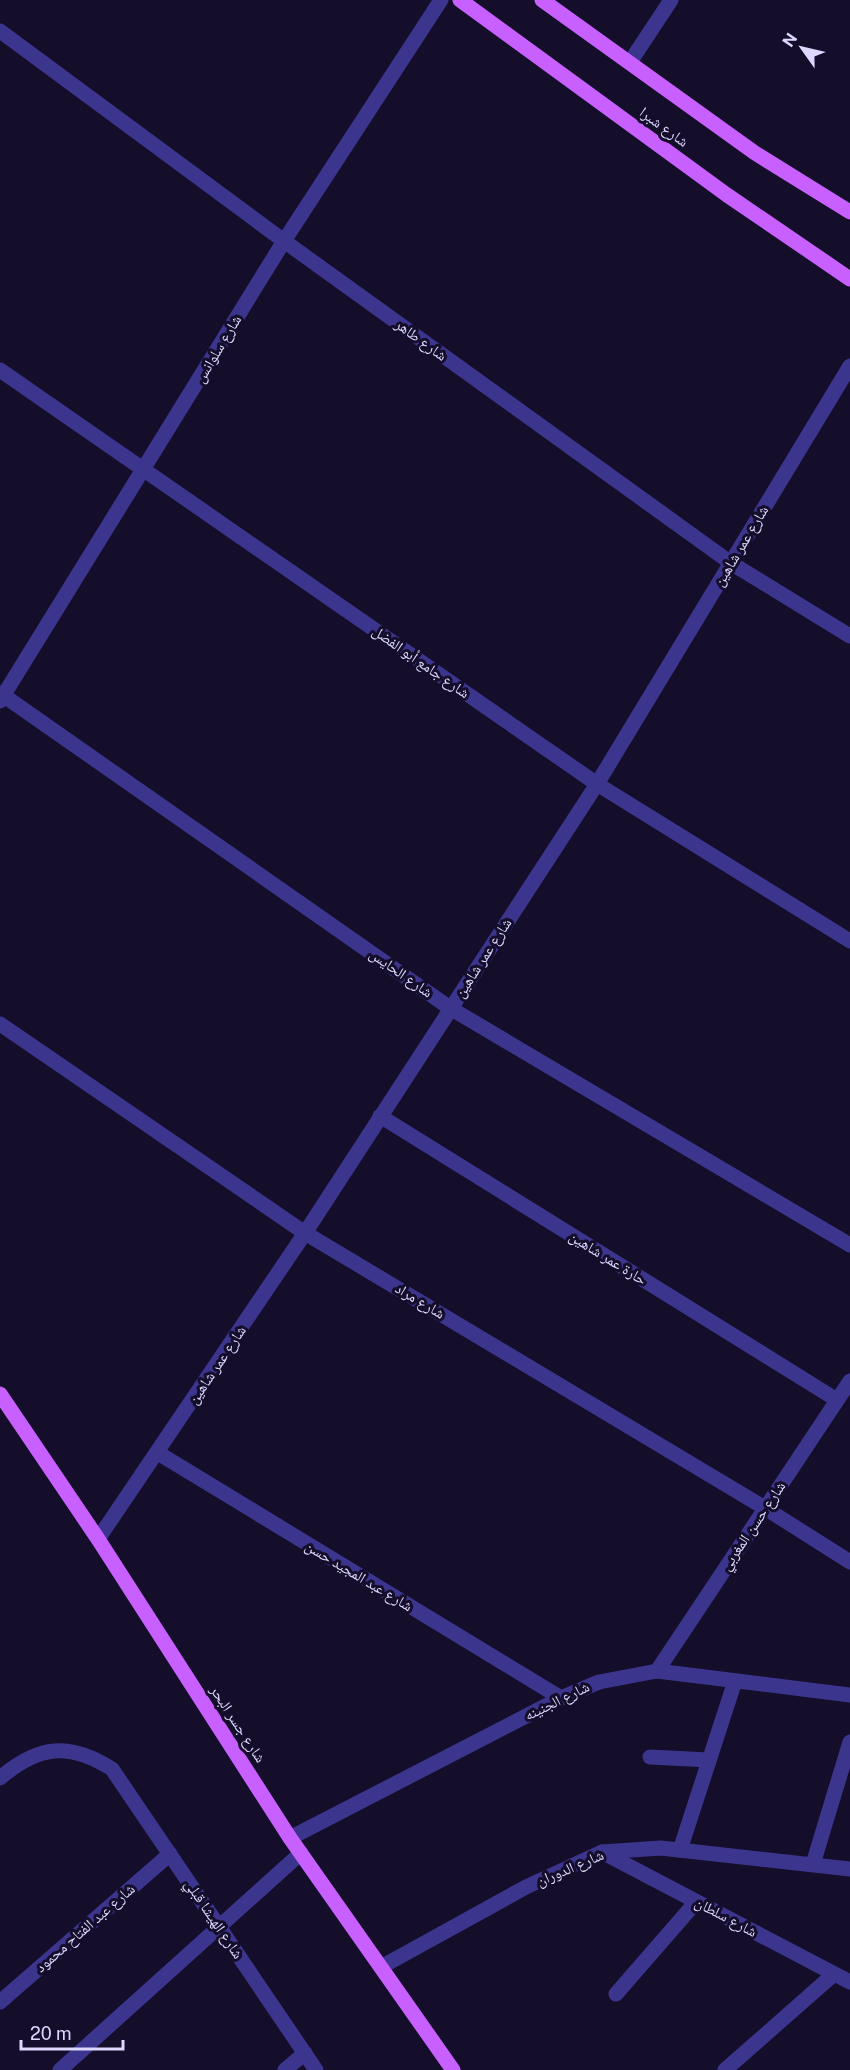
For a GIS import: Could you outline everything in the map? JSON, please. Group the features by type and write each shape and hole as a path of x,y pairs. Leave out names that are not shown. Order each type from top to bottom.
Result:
{"main road":[{"name":"شارع شبرا","path":"460,0 728,195 850,279"},
{"path":"542,0 755,153 850,213"},
{"name":"شارع جسر البحر","path":"0,1394 98,1539 290,1838 453,2070"}],"street":[{"name":"شارع سلوانس","path":"1,696 144,472 284,241 441,0"},
{"path":"630,62 671,0"},
{"name":"شارع طاهر","path":"0,31 284,241 731,563 850,636"},
{"name":"شارع عمر شاهين","path":"98,1539 305,1233 597,784 850,366"},
{"name":"شارع جامع أبو الفضل","path":"0,370 597,784 850,941"},
{"name":"شارع الحايس","path":"1,696 450,1008 850,1245"},
{"name":"شارع مراد","path":"0,1024 305,1233 765,1508 850,1562"},
{"name":"حارة عمر شاهين","path":"380,1116 837,1400"},
{"name":"شارع حسن المغربي","path":"657,1671 850,1381"},
{"name":"شارع عبد المجيد حسن","path":"158,1453 561,1698"},
{"name":"شارع الجنينه","path":"290,1838 561,1698 599,1682 657,1671 850,1695"},
{"path":"680,1850 735,1680"},
{"path":"813,1864 850,1742"},
{"name":"شارع الهيشا قبلي","path":"0,1778 13,1767 37,1753 63,1749 90,1755 112,1769 316,2070"},
{"path":"650,1757 709,1760"},
{"name":"شارع الدوران","path":"381,1967 526,1887 602,1852 624,1849 680,1850 850,1869"},
{"name":"شارع سلطان","path":"602,1852 850,1982"},
{"path":"60,2070 301,1853"},
{"name":"شارع عبد الفتاح محمود","path":"0,2002 170,1854"},
{"path":"616,1994 696,1902"},
{"path":"725,2070 834,1974"},
{"path":"285,2070 304,2053"}]}
